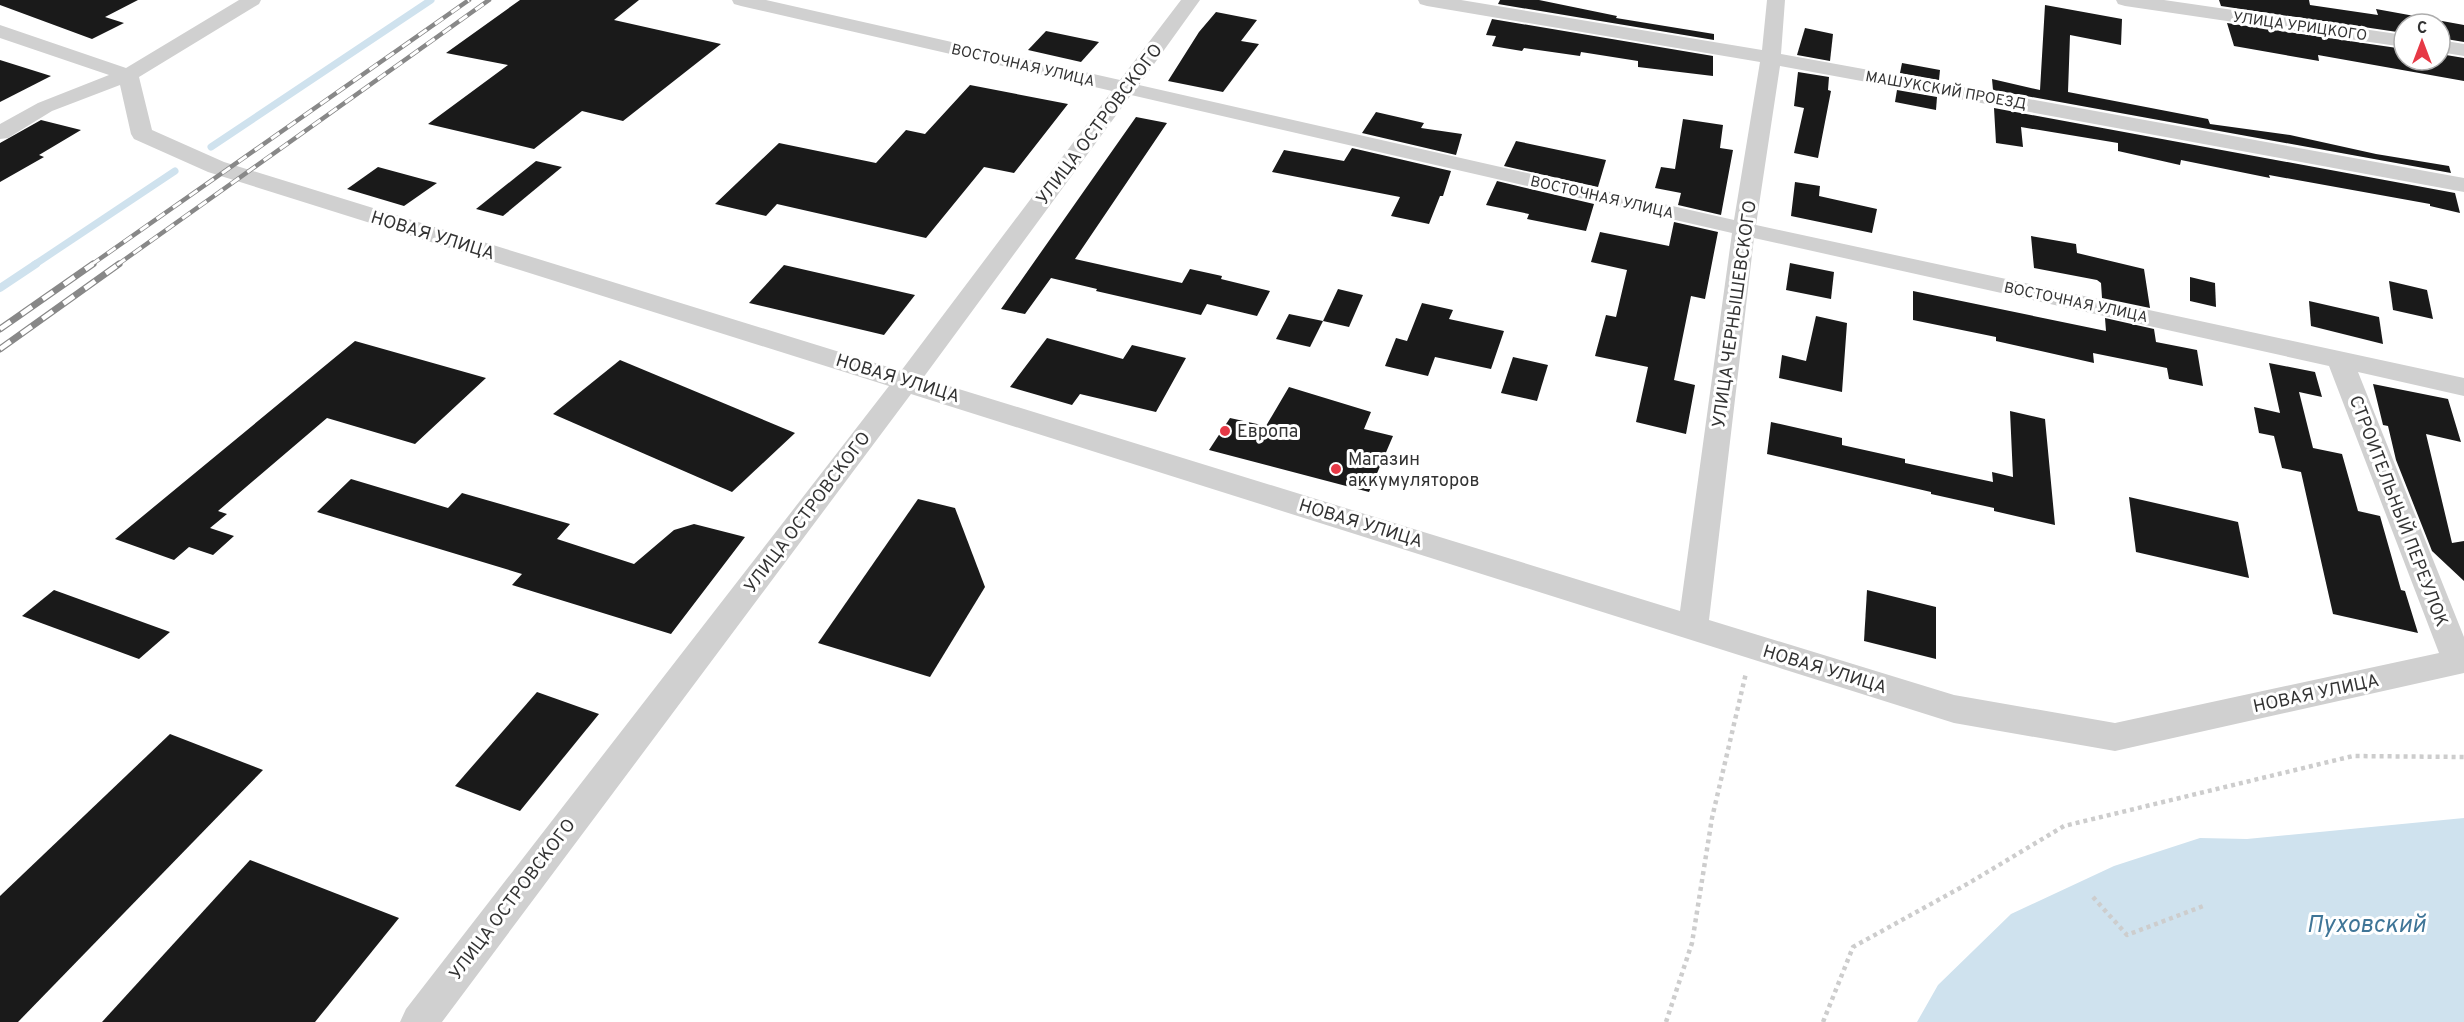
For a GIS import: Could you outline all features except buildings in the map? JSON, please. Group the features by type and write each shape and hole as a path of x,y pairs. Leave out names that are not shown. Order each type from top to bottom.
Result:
{"street":[{"path":"0,133 45,107 128,75 252,0"},
{"name":"ВОСТОЧНАЯ УЛИЦА","path":"741,0 1744,229 2464,387"},
{"name":"УЛИЦА ОСТРОВСКОГО","path":"419,1022 907,381 1191,0"},
{"name":"МАШУКСКИЙ ПРОЕЗД","path":"1427,0 1771,58 2464,185"},
{"name":"УЛИЦА ЧЕРНЫШЕВСКОГО","path":"1693,628 1744,229 1771,58 1776,0"},
{"name":"УЛИЦА УРИЦКОГО","path":"2125,0 2392,39"},
{"path":"0,31 128,75"},
{"name":"НОВАЯ УЛИЦА","path":"128,75 142,134 209,164 1954,710 2115,737 2461,661"},
{"name":"СТРОИТЕЛЬНЫЙ ПЕРЕУЛОК","path":"2340,360 2461,661"}],"path":[{"path":"1666,1022 1692,943 1712,818 1746,672 1737,665"},
{"path":"1823,1022 1853,947 1970,883 2064,826 2353,756 2464,757"},
{"path":"2093,897 2127,935 2206,905"}],"water":[{"name":"Пуховский","path":"2464,818 2464,1022 1917,1022 1938,985 2011,914 2114,866 2200,838 2247,839"}],"waterway":[{"path":"211,147 431,0"},
{"path":"34,265 175,171"},
{"path":"0,288 36,264"}],"railway":[{"path":"91,265 469,0"},
{"path":"117,265 489,0"},
{"path":"0,329 93,264"},
{"path":"0,349 119,264"}],"place":[{"name":"Европа","path":"1225,431"},
{"name":"Магазин аккумуляторов","path":"1336,469"}]}
